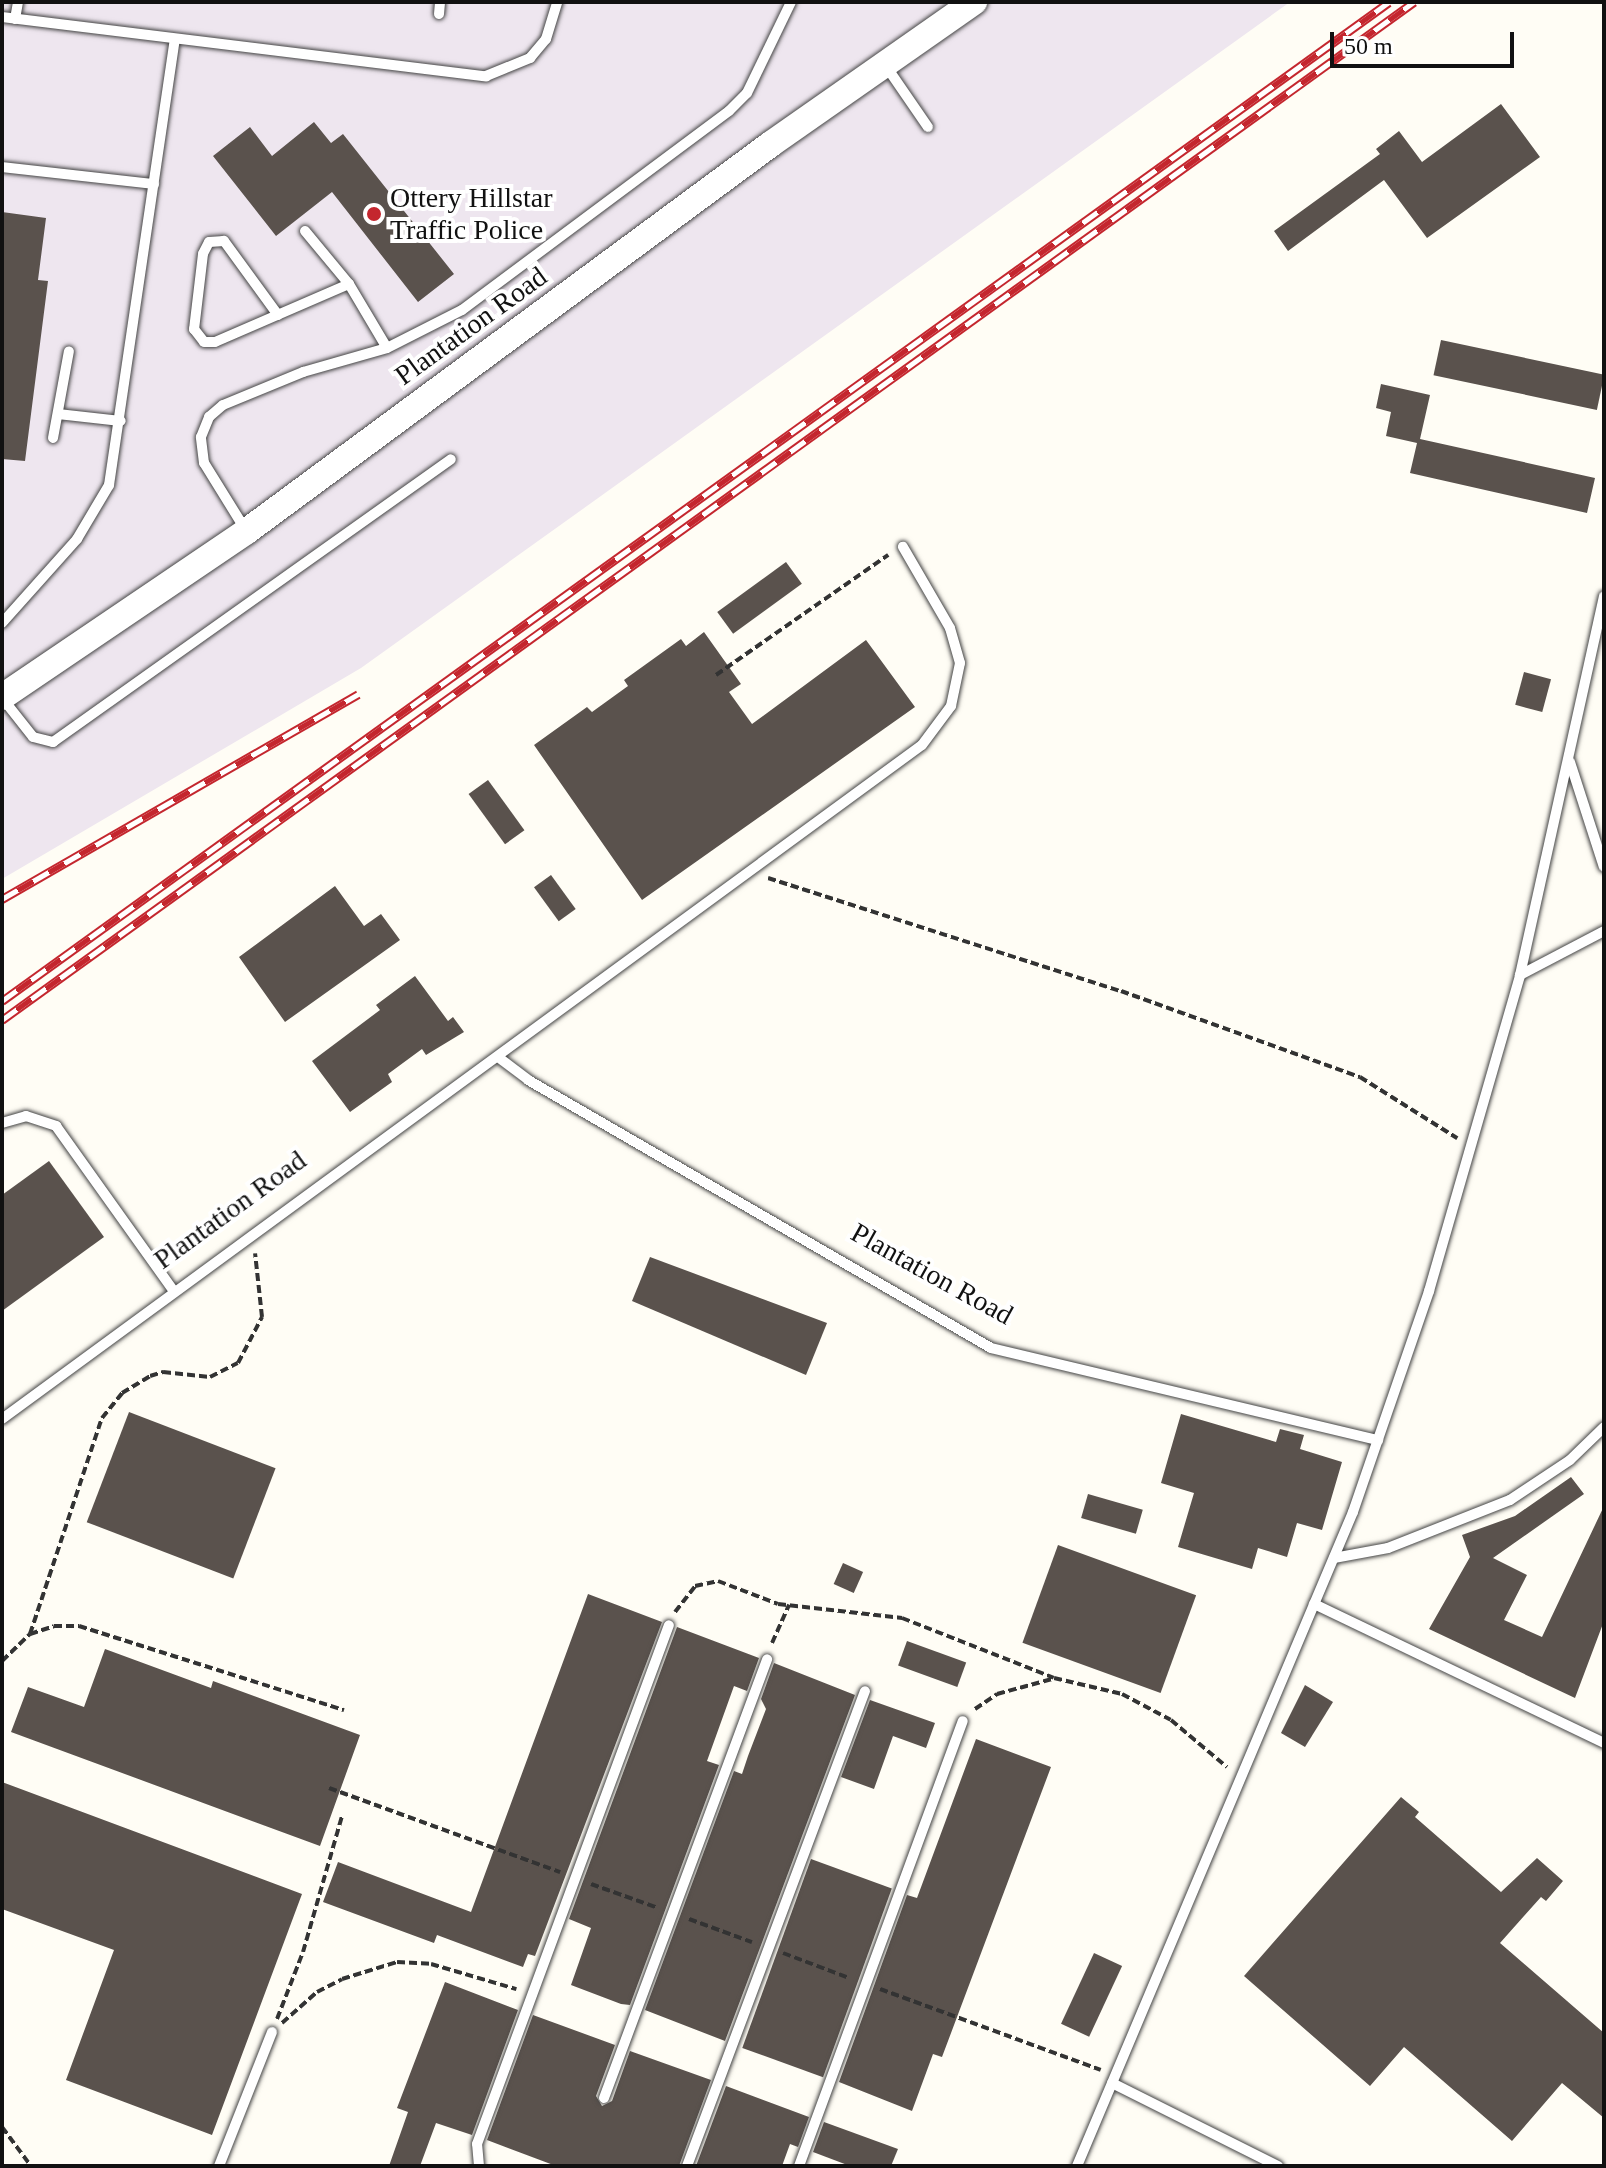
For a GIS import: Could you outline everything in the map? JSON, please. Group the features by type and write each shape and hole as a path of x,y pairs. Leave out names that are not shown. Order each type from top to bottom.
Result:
{"street":[{"name":"Plantation Road","path":"2,697 247,531 884,62 974,2"}],"lane":[{"path":"15,19 18,2"},
{"path":"439,14 440,2"},
{"path":"2,17 486,76 530,58 546,39 557,2"},
{"path":"247,531 204,463 201,437 209,417 223,405 303,372 387,348 462,310 729,111 761,70 791,2"},
{"path":"2,623 18,610 97,511 109,485 121,421 175,40"},
{"path":"884,62 928,127"},
{"path":"2,167 154,184"},
{"path":"305,231 349,284 387,348"},
{"path":"278,315 224,241 209,242 203,254 194,329 198,336 215,342 278,315 349,284"},
{"path":"53,438 69,351"},
{"path":"58,414 121,421"},
{"path":"2,697 33,737 53,742 451,459"},
{"name":"Plantation Road","path":"2,1419 173,1290 498,1057 922,745 951,706 960,675 956,639 903,547"},
{"path":"1077,2166 1334,1558 1378,1440 1471,1150 1520,975 1570,761 1604,596"},
{"path":"1570,761 1604,867"},
{"path":"1520,975 1604,931"},
{"name":"Plantation Road","path":"498,1057 528,1080 991,1348 1378,1440"},
{"path":"2,1123 26,1116 56,1126 173,1290"},
{"path":"1334,1558 1388,1548 1510,1500 1570,1460 1604,1427"},
{"path":"1314,1604 1604,1743"},
{"path":"479,2166 477,2144 669,1625"},
{"path":"604,2098 767,1659"},
{"path":"687,2166 865,1691"},
{"path":"799,2166 963,1721"},
{"path":"219,2166 272,2032"},
{"path":"1114,2079 1278,2166"}],"path":[{"path":"716,675 860,571 903,547"},
{"path":"750,872 1121,991 1360,1077 1451,1132 1471,1150"},
{"path":"30,1634 71,1501 110,1406 150,1376 163,1372 210,1377 229,1370 245,1354 262,1317 263,1298 248,1236"},
{"path":"669,1625 695,1586 718,1581 789,1605 902,1618 1054,1678 1122,1694 1171,1720 1240,1780"},
{"path":"767,1659 789,1605"},
{"path":"2,1661 30,1634 54,1626 79,1626 344,1710"},
{"path":"963,1721 997,1694 1054,1678"},
{"path":"329,1788 769,1948 1114,2079"},
{"path":"272,2032 303,1952 342,1816"},
{"path":"272,2032 317,1992 359,1970 397,1962 431,1964 533,1995"},
{"path":"2,2127 31,2166"}],"shaded area":[{"path":"2,2 1290,2 361,668 2,879"}],"building":[{"path":"1501,104 1540,157 1427,238 1384,180 1288,251 1274,231 1380,154 1376,149 1399,131 1422,162"},
{"path":"314,122 331,143 343,134 454,274 418,302 332,192 276,236 213,156 250,127 272,156"},
{"path":"2,212 46,218 38,280 48,281 25,461 2,459"},
{"path":"1441,340 1604,375 1597,410 1434,375"},
{"path":"1381,384 1430,395 1420,439 1595,478 1587,513 1410,473 1417,443 1386,436 1391,412 1376,408"},
{"path":"786,562 802,584 733,634 717,612"},
{"path":"704,632 741,684 729,692 752,724 866,640 915,707 642,900 534,745 587,707 592,712 628,686 624,680 681,639 686,646"},
{"path":"1524,672 1551,679 1542,712 1515,705"},
{"path":"488,780 524,830 505,844 469,794"},
{"path":"551,875 576,909 559,921 534,887"},
{"path":"335,886 364,926 381,914 400,940 285,1022 239,957"},
{"path":"415,976 448,1021 453,1017 464,1032 426,1055 422,1049 388,1074 392,1082 350,1112 312,1061 380,1010 376,1005"},
{"path":"49,1161 104,1237 2,1311 2,1195"},
{"path":"650,1257 827,1323 806,1375 632,1301"},
{"path":"129,1412 276,1468 233,1578 87,1522"},
{"path":"1181,1414 1276,1442 1280,1429 1304,1435 1300,1449 1342,1462 1322,1530 1297,1523 1287,1557 1258,1548 1252,1569 1178,1547 1194,1493 1161,1483"},
{"path":"1571,1477 1584,1494 1493,1558 1527,1575 1504,1620 1542,1637 1604,1506 1604,1621 1575,1698 1429,1629 1470,1557 1462,1535 1515,1516"},
{"path":"1088,1494 1143,1510 1136,1534 1081,1518"},
{"path":"1058,1545 1196,1595 1161,1693 1022,1643"},
{"path":"843,1563 863,1572 854,1593 834,1584"},
{"path":"588,1594 662,1622 535,1956 528,1954 523,1967 437,1935 434,1943 323,1902 338,1862 471,1912"},
{"path":"677,1627 759,1658 747,1691 734,1686 707,1761 719,1765 630,2005 621,2004 571,1985 591,1928 569,1919"},
{"path":"907,1641 966,1663 957,1687 898,1665"},
{"path":"105,1649 211,1688 213,1681 360,1735 320,1846 11,1732 28,1687 84,1707"},
{"path":"774,1663 855,1695 725,2041 645,2010 734,1771 742,1774 766,1709 761,1699"},
{"path":"1305,1685 1333,1702 1305,1747 1281,1733"},
{"path":"870,1700 935,1723 926,1748 893,1736 874,1789 841,1777"},
{"path":"976,1739 1051,1767 942,2057 933,2054 912,2111 839,2082 907,1895 917,1898"},
{"path":"2,1782 302,1894 212,2135 66,2080 114,1950 2,1909"},
{"path":"1401,1797 1419,1812 1415,1817 1501,1892 1537,1858 1563,1881 1546,1901 1541,1897 1500,1943 1604,2033 1604,2118 1562,2083 1512,2141 1404,2047 1370,2086 1244,1976"},
{"path":"811,1859 892,1888 823,2077 742,2048"},
{"path":"1094,1953 1122,1966 1089,2037 1061,2024"},
{"path":"445,1982 518,2010 472,2135 436,2123 420,2166 389,2166 408,2112 397,2108"},
{"path":"533,2015 615,2045 596,2096 602,2106 612,2101 630,2051 711,2080 679,2166 556,2166 487,2140"},
{"path":"726,2086 809,2117 798,2147 790,2144 782,2166 696,2166"},
{"path":"824,2122 898,2149 891,2166 850,2166 813,2152"}],"railway":[{"path":"2,1001 1389,2"},
{"path":"2,1020 1414,2"},
{"path":"2,899 358,694"}],"place":[{"name":"Ottery Hillstar Traffic Police","path":"374,214"}]}
